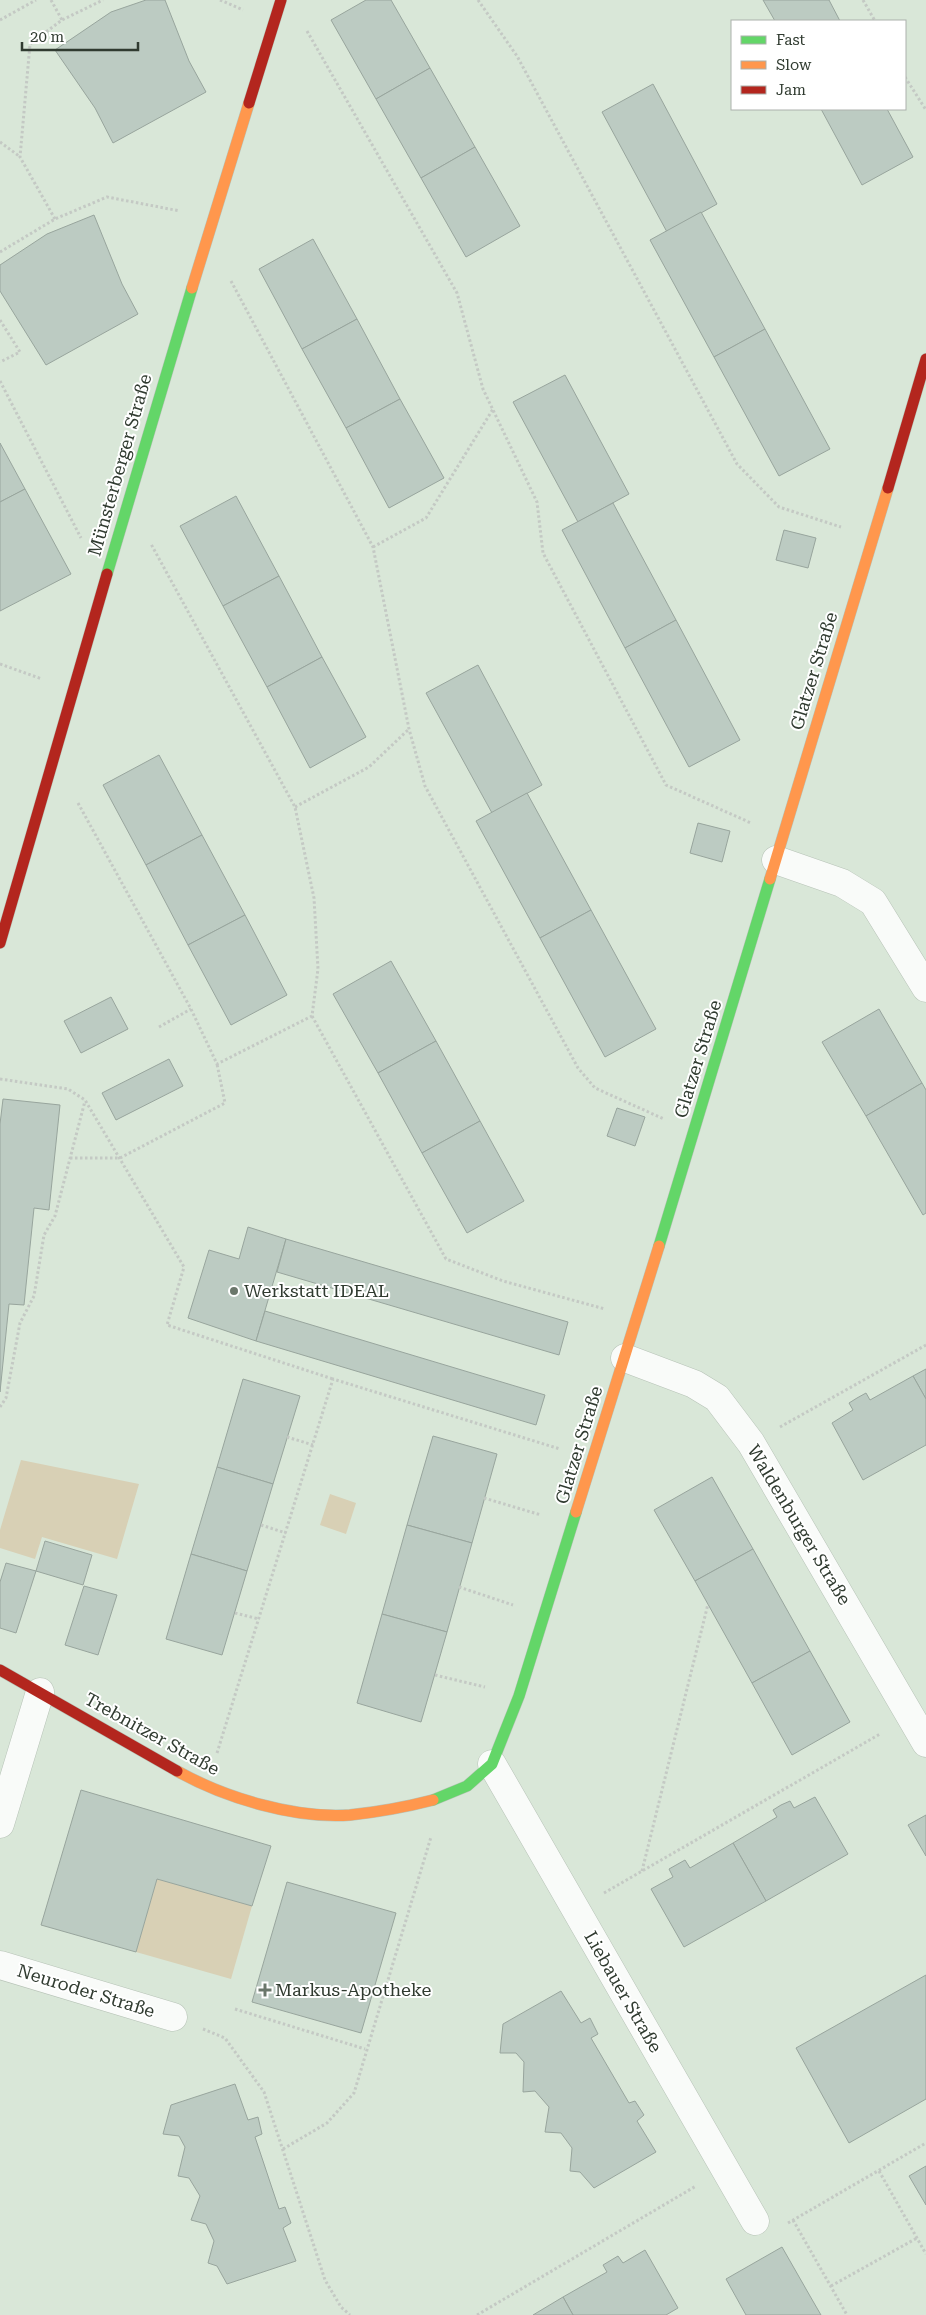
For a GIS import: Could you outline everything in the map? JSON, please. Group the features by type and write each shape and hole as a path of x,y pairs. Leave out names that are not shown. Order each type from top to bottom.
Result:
{"street":[{"name":"Münsterberger Straße","path":"0,943 54,761 127,500 281,0"},
{"name":"Glatzer Straße","path":"492,1764 519,1696 695,1132 926,360"},
{"path":"779,848 873,902 926,988"},
{"name":"Waldenburger Straße","path":"624,1358 694,1384 717,1398 751,1443 926,1743"},
{"name":"Trebnitzer Straße","path":"0,1670 206,1787 292,1812 348,1815 402,1808 443,1798 467,1786 492,1764"},
{"path":"0,1824 40,1692"},
{"name":"Liebauer Straße","path":"492,1764 755,2220"},
{"name":"Neuroder Straße","path":"0,1965 173,2017"}],"path":[{"path":"0,20 36,0"},
{"path":"51,0 62,20"},
{"path":"20,156 30,44 62,20 103,0"},
{"path":"478,0 517,56 737,464 780,506 824,520 871,540"},
{"path":"863,0 873,20"},
{"path":"304,26 457,293 483,389 538,502 543,553 666,785 779,848"},
{"path":"906,79 926,110"},
{"path":"0,142 20,156 55,219"},
{"path":"0,252 55,219 107,197 195,214 373,547 409,729 425,786 578,1068 595,1088 695,1132"},
{"path":"0,320 20,352 0,362"},
{"path":"0,381 104,583"},
{"path":"373,547 426,518 493,408"},
{"path":"127,500 295,807 314,898 318,969 312,1016 446,1260 503,1281 637,1318"},
{"path":"0,664 74,690"},
{"path":"295,807 369,767 409,729"},
{"path":"54,761 191,1009 217,1064 225,1103 120,1158 70,1158"},
{"path":"159,1027 191,1009"},
{"path":"217,1064 312,1016"},
{"path":"0,1079 68,1089 85,1100 184,1267 167,1325 333,1379 593,1459"},
{"path":"0,1407 6,1398 20,1322 34,1296 44,1235 55,1216 85,1100"},
{"path":"751,1443 926,1345"},
{"path":"206,1787 333,1379"},
{"path":"287,1437 313,1444"},
{"path":"484,1498 572,1525"},
{"path":"261,1525 286,1533"},
{"path":"459,1587 545,1615"},
{"path":"642,1872 708,1604"},
{"path":"235,1612 259,1619"},
{"path":"435,1675 519,1696"},
{"path":"575,1909 910,1716"},
{"path":"283,2149 327,2123 354,2093 443,1798"},
{"path":"235,2009 366,2049"},
{"path":"173,2017 225,2038 264,2092 325,2280 341,2307 350,2315"},
{"path":"755,2220 764,2236 926,2143"},
{"path":"477,2315 725,2169"},
{"path":"878,2171 926,2254"},
{"path":"793,2220 847,2315"},
{"path":"831,2286 917,2238"}],"shaded area":[{"path":"21,1460 139,1484 117,1559 42,1537 35,1559 0,1548 0,1530"},
{"path":"330,1494 356,1503 346,1534 320,1525"},
{"path":"157,1879 252,1906 231,1979 136,1952"}],"building":[{"path":"146,0 165,0 189,61 206,92 113,143 95,108 55,50 111,12"},
{"path":"366,0 391,0 430,68 376,99 331,20"},
{"path":"763,0 829,0 839,20 774,20"},
{"path":"430,68 475,147 421,178 376,99"},
{"path":"653,84 717,204 667,232 602,112"},
{"path":"822,110 888,110 913,157 862,185"},
{"path":"475,147 520,226 466,257 421,178"},
{"path":"701,212 765,329 714,357 650,240"},
{"path":"94,215 122,284 138,314 46,365 0,291 0,265 47,234"},
{"path":"313,239 357,319 302,349 259,269"},
{"path":"357,319 400,399 346,428 302,349"},
{"path":"765,329 830,449 779,476 714,357"},
{"path":"565,375 629,494 578,522 513,402"},
{"path":"400,399 444,478 389,508 346,428"},
{"path":"0,443 25,489 0,502"},
{"path":"25,489 71,574 0,611 0,502"},
{"path":"236,496 279,576 223,606 180,526"},
{"path":"613,503 676,620 625,648 562,530"},
{"path":"784,530 816,538 808,568 776,560"},
{"path":"279,576 322,657 267,687 223,606"},
{"path":"676,620 740,740 689,767 625,648"},
{"path":"322,657 366,737 310,768 267,687"},
{"path":"478,665 542,785 492,813 426,693"},
{"path":"159,755 202,835 146,865 103,785"},
{"path":"527,793 591,910 540,938 476,821"},
{"path":"698,823 730,831 722,862 690,853"},
{"path":"202,835 245,915 188,945 146,865"},
{"path":"591,910 656,1029 605,1057 540,938"},
{"path":"245,915 287,995 231,1025 188,945"},
{"path":"391,961 436,1041 378,1073 333,994"},
{"path":"111,997 128,1029 81,1053 64,1021"},
{"path":"879,1009 922,1083 866,1116 822,1042"},
{"path":"436,1041 480,1121 422,1153 378,1073"},
{"path":"169,1059 183,1086 116,1120 102,1093"},
{"path":"922,1083 926,1090 926,1213 923,1215 866,1116"},
{"path":"3,1099 60,1105 49,1210 34,1208 24,1305 9,1304 0,1392 0,1124"},
{"path":"617,1108 645,1117 635,1146 607,1136"},
{"path":"480,1121 524,1201 467,1233 422,1153"},
{"name":"Werkstatt IDEAL","path":"248,1227 286,1239 256,1341 188,1318 209,1250 239,1259"},
{"path":"286,1239 568,1322 559,1355 277,1272"},
{"path":"265,1311 545,1395 536,1425 256,1341"},
{"path":"926,1369 926,1399 913,1376"},
{"path":"913,1376 926,1399 926,1445 863,1480 832,1423 853,1410 849,1403 857,1398 866,1393 870,1400"},
{"path":"243,1379 300,1396 273,1484 217,1467"},
{"path":"433,1436 497,1454 472,1543 407,1525"},
{"path":"217,1467 273,1484 247,1571 191,1554"},
{"path":"712,1477 753,1549 695,1581 654,1510"},
{"path":"407,1525 472,1543 447,1632 382,1614"},
{"path":"45,1541 92,1555 83,1585 36,1571"},
{"path":"753,1549 810,1651 752,1683 695,1581"},
{"path":"191,1554 247,1571 222,1655 166,1639"},
{"path":"6,1563 36,1571 16,1633 0,1628 0,1582"},
{"path":"84,1586 117,1595 98,1655 65,1645"},
{"path":"382,1614 447,1632 421,1722 357,1703"},
{"path":"810,1651 850,1722 792,1755 752,1683"},
{"path":"81,1790 271,1846 252,1906 157,1879 136,1952 41,1925"},
{"path":"815,1797 848,1854 766,1901 733,1843 777,1817 773,1810 781,1805 790,1801 794,1808"},
{"path":"926,1815 926,1856 908,1825"},
{"path":"733,1843 766,1901 684,1947 651,1889 673,1877 669,1869 685,1860 690,1868"},
{"path":"287,1882 396,1913 361,2033 252,2002"},
{"path":"926,1975 926,2099 849,2143 796,2048"},
{"path":"561,1991 581,2023 590,2018 598,2034 591,2038 629,2103 635,2101 644,2115 637,2121 656,2152 594,2188 580,2172 570,2171 572,2148 561,2133 545,2132 549,2107 535,2091 523,2092 524,2062 516,2053 500,2053 503,2024"},
{"path":"235,2084 248,2120 258,2117 262,2134 255,2137 279,2209 285,2207 291,2223 283,2228 296,2261 227,2284 217,2266 208,2263 214,2241 206,2224 191,2220 200,2196 189,2178 178,2176 185,2147 179,2136 163,2134 171,2105"},
{"path":"926,2166 926,2205 909,2176"},
{"path":"782,2247 821,2315 746,2315 726,2279"},
{"path":"645,2250 678,2308 666,2315 573,2315 563,2297 607,2272 603,2265 618,2256 623,2263"},
{"path":"563,2297 573,2315 533,2315"}],"traffic: fast":[{"path":"107,574 192,288"},
{"path":"659,1246 770,879"},
{"path":"433,1800 467,1786 492,1764 519,1696 576,1512"}],"traffic: slow":[{"path":"192,288 249,103"},
{"path":"770,879 888,488"},
{"path":"576,1512 659,1246"},
{"path":"177,1771 238,1798 261,1805 307,1814 350,1815 392,1809 433,1800"}],"traffic: jam":[{"path":"249,103 281,0"},
{"path":"888,488 926,359"},
{"path":"0,943 107,574"},
{"path":"0,1670 177,1771"}],"place":[{"name":"Werkstatt IDEAL","path":"234,1291"},
{"name":"Markus-Apotheke","path":"265,1990"}]}
